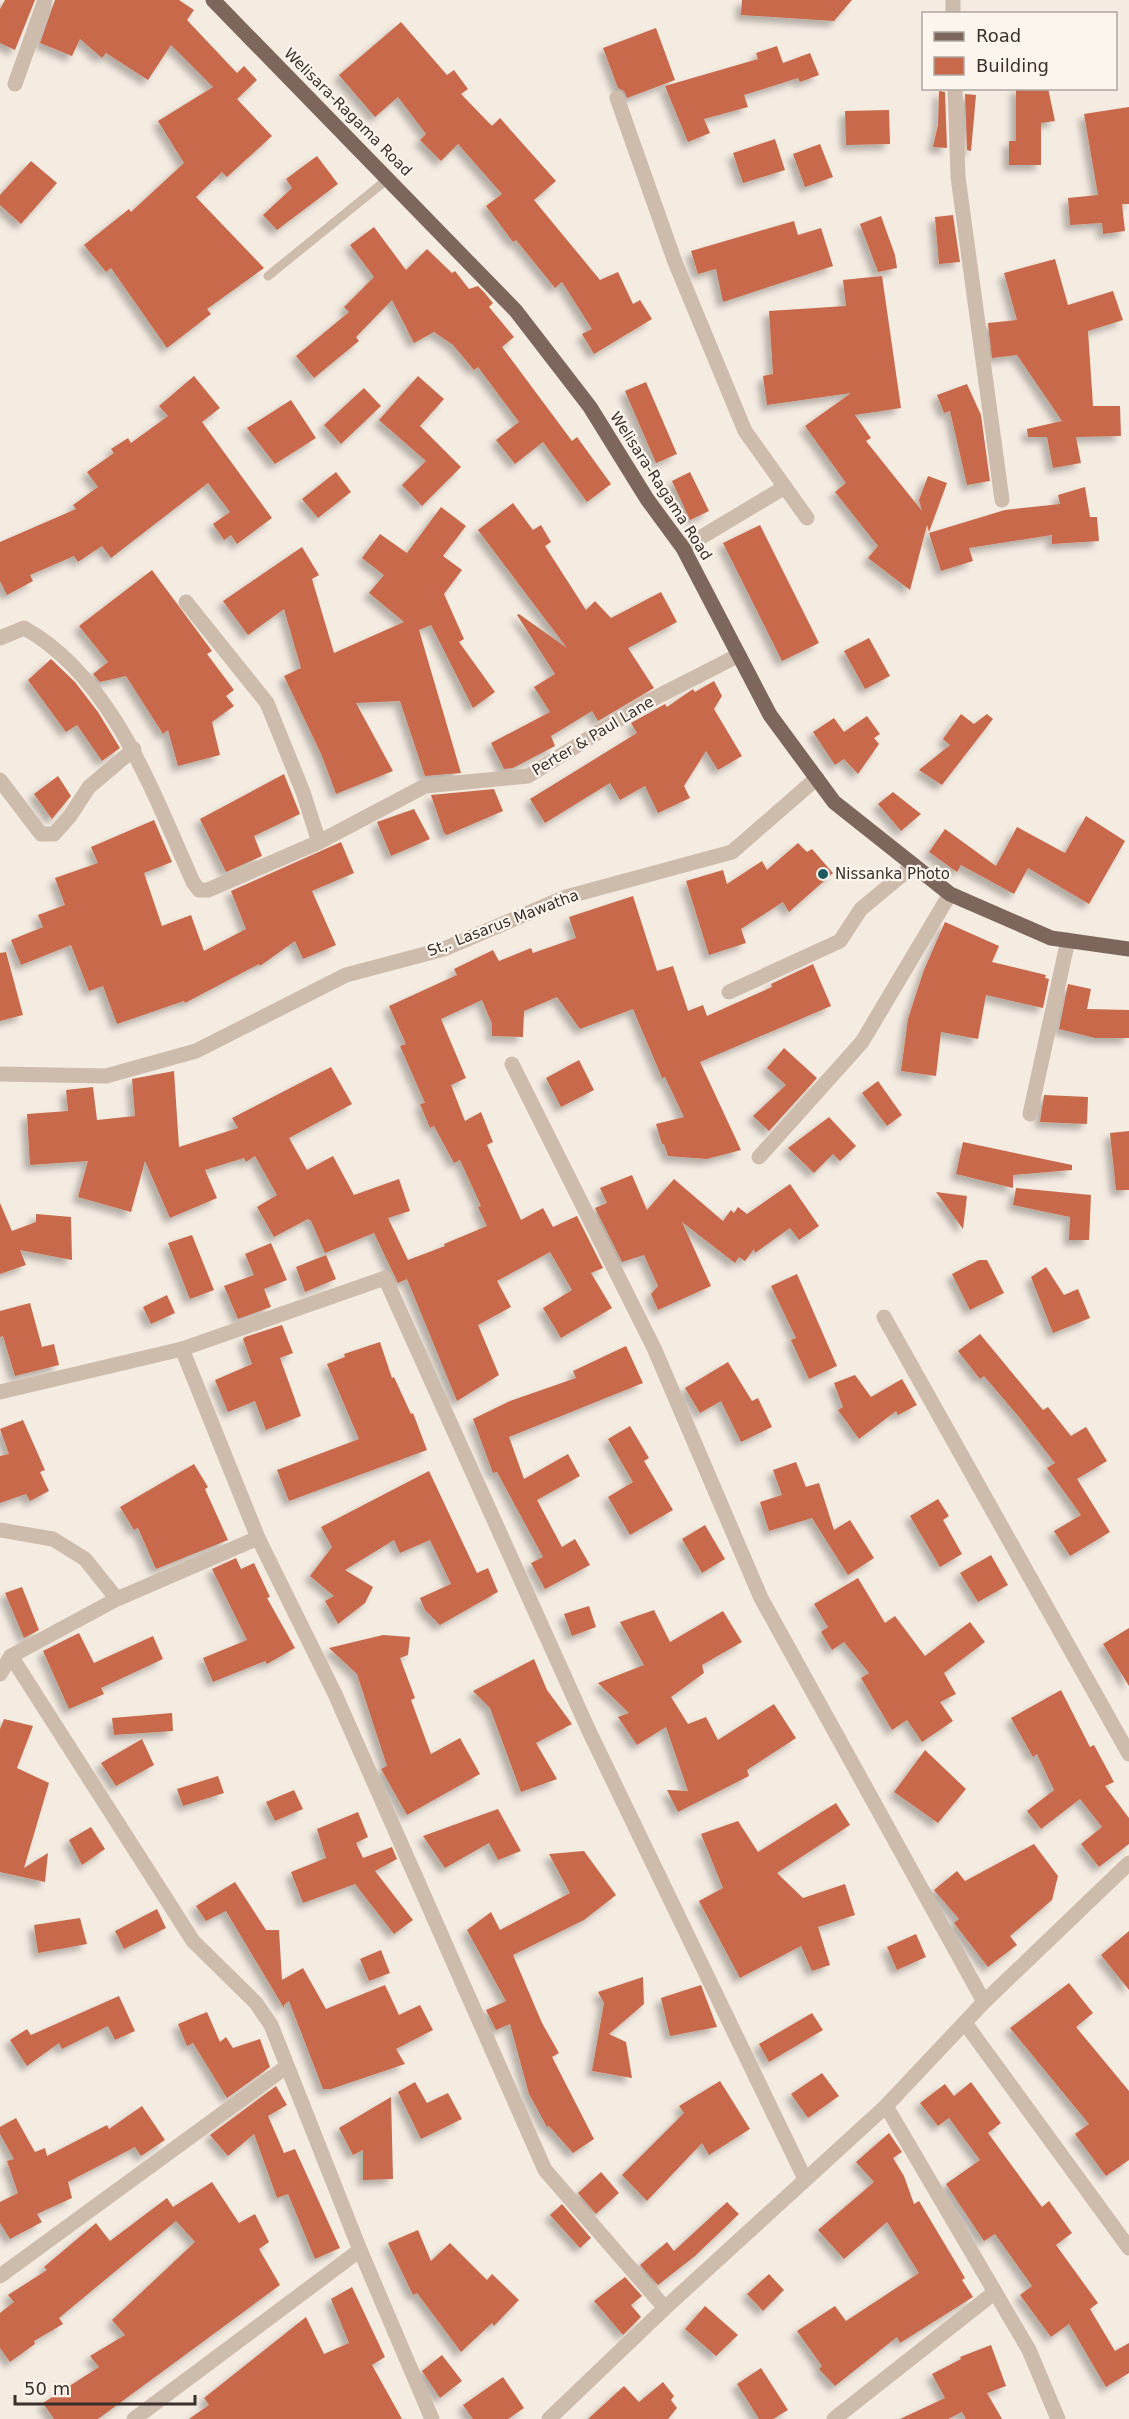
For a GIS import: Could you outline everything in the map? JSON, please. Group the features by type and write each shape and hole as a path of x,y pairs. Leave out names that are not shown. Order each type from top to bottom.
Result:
{"main road":[{"name":"Welisara-Ragama Road","path":"213,0 516,311 590,407 647,499 683,548 770,715 834,802 950,894 1050,938 1129,949"}],"street":[{"path":"15,84 45,0"},
{"path":"955,90 958,177 1002,500"},
{"path":"617,98 675,262 745,431 807,518"},
{"path":"683,548 785,487"},
{"path":"186,602 267,704 303,792 319,842"},
{"path":"0,638 24,628 35,634 78,671 134,749 88,786 70,816 54,834 47,836 41,834 0,780"},
{"name":"Perter & Paul Lane","path":"134,749 193,882 199,890 208,890 319,842 425,786 528,776 647,702 740,655"},
{"name":"St,. Lasarus Mawatha","path":"0,1074 106,1076 196,1051 346,975 444,949 566,897 732,852 817,778"},
{"path":"729,992 840,942 861,909 914,865"},
{"path":"759,1158 862,1042 950,894"},
{"path":"1030,1114 1068,940"},
{"path":"512,1065 654,1347 761,1598 984,2002"},
{"path":"0,1392 182,1349 385,1278 589,1731 805,2179"},
{"path":"884,1317 1129,1754"},
{"path":"182,1349 258,1538 335,1694 545,2170 665,2308"},
{"path":"0,1530 53,1539 85,1559 117,1599"},
{"path":"0,1674 11,1656 117,1599 258,1538"},
{"path":"11,1656 193,1941 256,2003 271,2025 360,2250 432,2419"},
{"path":"549,2419 665,2308 886,2106 984,2002 1128,1866"},
{"path":"965,2023 1129,2248"},
{"path":"0,2276 286,2067"},
{"path":"886,2106 1029,2350 1059,2419"},
{"path":"134,2419 360,2250"},
{"path":"834,2419 854,2413 995,2292"}],"lane":[{"path":"268,276 388,178"}],"building":[{"path":"5,0 35,0 15,50 0,43 0,9"},
{"path":"55,0 179,0 194,10 187,20 237,73 244,66 257,80 237,99 272,136 227,177 222,172 196,197 264,268 207,309 211,314 167,348 111,268 106,272 84,245 129,209 131,212 184,163 158,121 213,87 171,45 148,80 106,53 102,58 80,39 72,56 40,43"},
{"path":"742,0 852,0 834,21 741,15"},
{"path":"401,22 447,75 454,70 468,89 461,94 492,126 500,118 556,181 534,200 600,280 618,272 633,304 640,300 652,319 594,354 582,334 592,329 562,282 555,288 516,240 513,242 486,206 502,194 458,144 441,161 420,140 426,134 398,97 375,117 339,75"},
{"path":"656,28 675,80 627,98 624,91 618,88 603,48"},
{"path":"777,46 783,63 810,53 819,75 800,82 798,78 744,95 748,107 704,119 710,133 688,142 665,86 758,59 756,53"},
{"path":"1016,90 1048,90 1055,121 1041,123 1041,165 1009,165 1009,141 1016,141"},
{"path":"939,91 945,92 947,148 933,147 938,125"},
{"path":"965,94 976,95 971,151 967,150"},
{"path":"1129,107 1129,204 1122,204 1125,231 1103,234 1102,223 1070,225 1068,198 1098,195 1084,114"},
{"path":"889,110 890,144 846,145 845,111"},
{"path":"775,139 785,170 743,183 733,153"},
{"path":"820,144 833,177 805,187 793,154"},
{"path":"317,156 338,184 277,230 263,215 292,188 286,179"},
{"path":"31,161 57,183 21,224 0,205 0,195"},
{"path":"953,215 960,262 939,264 935,217"},
{"path":"881,216 895,255 897,268 878,272 860,224"},
{"path":"794,221 798,235 821,228 833,266 723,302 716,269 698,274 691,251"},
{"path":"374,227 406,270 427,249 452,273 455,271 469,289 478,286 484,292 493,303 489,307 514,337 502,347 572,441 577,437 611,484 587,502 543,442 515,464 496,440 519,422 478,367 474,370 453,345 434,332 414,343 392,300 356,337 359,341 314,378 296,356 349,312 344,307 374,277 350,245"},
{"path":"1055,259 1068,305 1113,291 1123,320 1088,331 1093,406 1120,406 1121,436 1076,437 1081,463 1053,468 1047,437 1028,437 1027,429 1062,421 1017,355 992,358 988,323 1017,320 1004,273"},
{"path":"882,276 901,408 855,415 871,438 866,441 922,511 919,500 928,476 947,483 929,532 927,525 910,590 868,558 878,546 835,492 846,483 805,426 851,393 767,405 763,376 773,374 769,311 846,306 843,280"},
{"path":"194,376 220,408 202,422 272,518 237,544 231,535 224,540 213,524 230,512 208,483 111,558 102,546 78,562 74,556 30,575 33,581 7,595 0,581 0,542 76,509 73,505 98,487 87,472 114,453 111,449 128,438 131,443 168,416 159,406"},
{"path":"418,376 444,399 420,426 461,467 422,506 402,485 426,461 379,420"},
{"path":"646,382 677,454 656,463 625,391"},
{"path":"967,384 981,415 990,481 967,485 950,411 944,413 937,395"},
{"path":"364,388 381,406 341,444 324,425"},
{"path":"291,400 316,438 275,464 247,428"},
{"path":"336,472 351,492 318,518 302,499"},
{"path":"690,472 709,511 690,520 672,481"},
{"path":"1085,487 1090,517 1097,517 1099,541 1052,544 1052,535 969,548 973,561 941,571 929,533 1005,510 1060,504 1058,495"},
{"path":"513,503 533,530 541,525 551,542 545,546 586,610 595,601 611,618 661,592 677,622 628,648 654,688 598,721 592,711 551,736 555,746 513,768 504,769 491,743 550,712 534,687 555,674 517,615 519,614 567,648 478,530"},
{"path":"441,507 466,526 443,556 462,570 444,594 464,639 459,642 495,692 473,708 431,625 419,630 461,773 425,776 400,701 356,703 393,771 336,794 322,756 284,676 301,668 284,609 248,635 223,601 302,547 319,575 312,579 334,653 404,622 369,593 384,575 362,558 380,534 407,553"},
{"path":"760,525 819,643 782,661 723,543"},
{"path":"152,570 212,651 207,654 234,690 226,696 234,706 212,722 220,755 178,766 168,730 163,734 126,676 100,682 93,674 108,662 79,626"},
{"path":"869,638 890,676 865,689 844,651"},
{"path":"51,659 75,682 98,712 120,748 102,761 77,725 66,732 28,680"},
{"path":"714,681 722,696 714,709 742,756 718,770 706,751 684,786 690,798 658,813 645,786 620,800 610,783 545,823 530,799 637,733 631,723 665,704 667,707 693,689 695,692"},
{"path":"961,714 974,724 987,714 993,719 942,785 919,770 950,745 943,739"},
{"path":"867,716 880,734 874,738 879,744 858,774 844,759 835,765 813,732 834,718 844,732"},
{"path":"284,774 300,814 254,836 262,856 226,872 200,819"},
{"path":"58,776 71,796 52,819 34,794"},
{"path":"494,789 503,811 447,835 444,833 431,795"},
{"path":"893,792 921,814 901,831 878,804"},
{"path":"414,809 430,839 391,856 377,822"},
{"path":"1086,816 1125,841 1089,904 1028,868 1014,894 961,865 957,872 929,852 945,829 996,866 1017,827 1065,853"},
{"path":"154,820 172,862 144,873 162,926 191,915 204,951 246,929 231,891 341,842 354,873 312,891 336,945 303,959 295,941 260,966 259,964 185,1003 184,1001 117,1024 103,986 89,991 71,945 21,965 11,940 43,927 38,915 65,905 55,878 98,863 91,847"},
{"path":"798,843 807,852 812,849 833,873 789,912 783,902 741,929 746,943 709,955 686,881 723,870 727,884 762,861 767,870"},
{"path":"633,896 657,971 673,966 688,1011 703,1005 707,1016 772,987 771,984 813,964 831,1006 700,1062 741,1150 707,1159 668,1156 662,1144 656,1124 684,1117 665,1077 662,1078 633,1009 580,1029 557,997 524,1011 523,1037 492,1036 492,1024 482,1000 441,1019 466,1078 451,1085 465,1121 481,1112 493,1142 487,1145 521,1220 543,1208 553,1227 577,1216 603,1268 591,1273 612,1308 561,1338 543,1308 572,1290 550,1252 497,1281 511,1307 478,1325 499,1375 457,1401 407,1279 398,1283 374,1233 325,1253 308,1219 274,1237 257,1207 277,1195 255,1156 246,1162 244,1158 205,1170 217,1198 170,1218 145,1161 131,1212 78,1197 88,1161 30,1165 27,1114 68,1111 66,1090 93,1087 97,1120 135,1116 132,1079 174,1071 179,1147 238,1128 232,1118 331,1067 352,1104 289,1138 307,1170 333,1156 354,1195 399,1179 410,1211 388,1218 408,1260 445,1246 444,1244 487,1226 478,1207 481,1206 460,1160 454,1163 434,1126 430,1128 420,1104 425,1103 400,1046 406,1044 389,1006 457,975 454,969 493,950 499,961 531,948 533,953 576,938 569,917"},
{"path":"945,922 999,946 992,962 1046,975 1045,978 1049,979 1043,1008 986,995 978,1039 941,1032 936,1076 901,1071 908,1019 924,970"},
{"path":"6,952 23,1015 0,1021 0,953"},
{"path":"1068,984 1091,989 1087,1009 1129,1010 1129,1038 1095,1038 1059,1029"},
{"path":"784,1048 817,1078 769,1131 753,1116 786,1085 767,1068"},
{"path":"579,1060 594,1090 561,1107 546,1078"},
{"path":"878,1081 902,1115 887,1126 862,1093"},
{"path":"1044,1095 1088,1097 1087,1124 1040,1122"},
{"path":"829,1117 856,1146 840,1161 833,1154 814,1173 788,1148"},
{"path":"1129,1131 1129,1190 1116,1190 1110,1133"},
{"path":"963,1142 1072,1165 1072,1170 1013,1175 1013,1188 956,1174"},
{"path":"632,1175 647,1210 674,1179 723,1221 731,1210 734,1213 738,1207 747,1214 790,1184 819,1226 799,1240 790,1228 755,1253 754,1249 745,1261 739,1257 735,1263 682,1222 711,1286 658,1310 651,1294 658,1286 644,1255 622,1262 595,1208 607,1203 600,1188"},
{"path":"1016,1188 1091,1195 1089,1240 1069,1240 1070,1217 1013,1205"},
{"path":"936,1192 967,1196 963,1229"},
{"path":"0,1203 12,1231 36,1222 36,1214 71,1217 72,1260 20,1250 26,1265 0,1274"},
{"path":"192,1235 214,1290 190,1299 168,1243"},
{"path":"271,1243 287,1280 264,1289 271,1307 238,1319 224,1286 254,1275 245,1254"},
{"path":"326,1255 336,1279 305,1292 296,1267"},
{"path":"979,1260 987,1260 1004,1293 970,1310 952,1274"},
{"path":"1046,1267 1064,1295 1078,1289 1090,1318 1053,1333 1031,1277"},
{"path":"797,1274 837,1366 809,1379 791,1340 796,1338 771,1286"},
{"path":"167,1295 175,1313 151,1324 143,1307"},
{"path":"30,1303 42,1347 54,1344 59,1365 15,1376 3,1336 0,1337 0,1311"},
{"path":"282,1325 293,1353 280,1358 301,1416 266,1430 255,1401 228,1412 215,1380 252,1364 243,1339 245,1337"},
{"path":"980,1334 1043,1410 1048,1407 1071,1436 1086,1427 1107,1461 1077,1479 1110,1532 1070,1556 1054,1531 1081,1515 1047,1468 1055,1463 984,1376 980,1379 958,1351"},
{"path":"380,1342 392,1378 394,1377 411,1414 413,1413 427,1450 289,1501 277,1470 359,1439 327,1364 345,1357 344,1354"},
{"path":"626,1346 643,1383 509,1437 524,1479 568,1454 580,1476 537,1500 562,1547 575,1539 590,1565 545,1589 531,1563 543,1557 497,1472 493,1473 473,1419 510,1401 576,1378 573,1371"},
{"path":"728,1362 752,1401 758,1398 772,1427 741,1442 721,1401 700,1413 685,1388"},
{"path":"855,1375 871,1397 902,1379 917,1405 898,1415 896,1411 859,1439 838,1410 843,1407 834,1383"},
{"path":"23,1420 45,1470 40,1472 49,1491 30,1501 26,1494 0,1503 0,1456 9,1454 0,1429"},
{"path":"630,1426 649,1458 644,1461 673,1510 630,1535 608,1497 633,1482 608,1439"},
{"path":"796,1462 806,1487 819,1483 834,1530 850,1520 874,1558 848,1575 812,1518 769,1531 760,1502 782,1495 773,1470"},
{"path":"194,1464 208,1487 205,1489 228,1540 156,1569 138,1528 134,1530 120,1507"},
{"path":"429,1471 477,1573 488,1568 498,1592 440,1625 425,1610 420,1598 451,1584 430,1540 400,1553 394,1540 345,1570 373,1587 365,1603 338,1624 325,1601 334,1596 310,1576 332,1547 321,1527"},
{"path":"938,1499 949,1516 943,1520 962,1554 940,1567 910,1516"},
{"path":"705,1525 725,1559 702,1573 682,1539"},
{"path":"991,1555 1008,1585 978,1602 960,1573"},
{"path":"236,1558 241,1569 254,1563 270,1597 267,1598 295,1648 267,1664 265,1661 213,1682 203,1658 247,1640 212,1569"},
{"path":"858,1578 885,1623 895,1616 925,1656 970,1622 985,1642 944,1673 956,1694 940,1702 953,1721 922,1742 907,1720 892,1730 861,1678 869,1673 844,1642 832,1650 821,1632 828,1627 814,1604"},
{"path":"22,1587 39,1630 24,1638 5,1593"},
{"path":"589,1606 596,1627 572,1636 564,1614"},
{"path":"654,1610 670,1642 723,1611 742,1642 702,1665 704,1673 671,1697 688,1724 706,1717 718,1740 774,1704 796,1738 747,1770 749,1776 678,1812 667,1790 688,1791 666,1727 637,1745 618,1717 629,1713 598,1683 644,1665 620,1622"},
{"path":"1129,1628 1129,1686 1103,1644"},
{"path":"79,1633 94,1663 153,1636 163,1659 101,1688 104,1694 69,1709 43,1651"},
{"path":"383,1635 410,1637 408,1655 400,1658 415,1698 411,1700 431,1754 460,1738 480,1774 407,1815 381,1769 387,1766 357,1674 329,1648"},
{"path":"534,1659 547,1690 572,1724 536,1743 557,1779 521,1792 490,1708 473,1691"},
{"path":"1061,1690 1090,1747 1094,1745 1114,1782 1105,1786 1129,1818 1129,1844 1099,1867 1081,1844 1102,1827 1080,1799 1041,1829 1027,1811 1054,1790 1037,1754 1033,1757 1011,1718"},
{"path":"172,1713 173,1731 114,1735 112,1718"},
{"path":"4,1719 33,1726 17,1768 49,1783 24,1868 48,1853 45,1882 0,1872 0,1729"},
{"path":"142,1739 154,1765 116,1786 101,1763"},
{"path":"925,1750 966,1789 938,1823 894,1792"},
{"path":"218,1776 224,1793 183,1806 177,1789"},
{"path":"294,1790 303,1809 275,1821 266,1802"},
{"path":"836,1803 850,1825 777,1873 803,1898 845,1884 855,1915 818,1927 830,1965 812,1971 801,1946 740,1978 699,1901 723,1888 701,1834 738,1821 758,1852"},
{"path":"498,1809 521,1851 498,1860 489,1843 445,1868 423,1836"},
{"path":"358,1812 368,1837 356,1843 363,1858 392,1847 397,1859 375,1871 413,1920 394,1934 355,1884 303,1903 291,1872 326,1858 317,1829"},
{"path":"91,1827 105,1849 82,1865 69,1840"},
{"path":"1034,1844 1058,1876 1052,1900 1010,1936 1017,1945 988,1967 954,1923 959,1919 934,1890 957,1871 965,1881"},
{"path":"584,1851 616,1895 584,1920 513,1955 542,2023 559,2053 552,2057 594,2139 573,2153 549,2126 547,2127 529,2094 510,2024 496,2030 486,2010 506,2001 467,1930 491,1912 500,1930 570,1893 549,1854"},
{"path":"235,1882 266,1930 279,1930 282,1980 303,1968 326,2009 385,1985 399,2015 420,2005 433,2030 396,2049 405,2064 331,2089 323,2089 289,2001 284,2008 226,1911 206,1921 196,1906"},
{"path":"157,1909 166,1928 124,1949 115,1931"},
{"path":"80,1918 87,1944 38,1953 34,1925"},
{"path":"1129,1931 1129,1990 1101,1955"},
{"path":"916,1934 926,1957 897,1970 887,1947"},
{"path":"381,1950 390,1973 369,1981 360,1959"},
{"path":"643,1977 644,2004 609,2034 626,2042 632,2078 592,2071 604,2003 598,1992"},
{"path":"1069,1983 1093,2013 1076,2027 1129,2091 1129,2160 1106,2176 1075,2134 1089,2124 1010,2028"},
{"path":"701,1985 717,2027 670,2036 661,1998"},
{"path":"119,1996 135,2031 115,2040 108,2026 62,2049 59,2043 27,2066 10,2040 27,2029 31,2035"},
{"path":"207,2012 220,2042 226,2037 233,2048 260,2039 270,2067 227,2098 193,2043 187,2046 178,2024"},
{"path":"812,2013 823,2030 769,2062 759,2044"},
{"path":"822,2073 839,2096 808,2118 791,2094"},
{"path":"720,2081 750,2129 709,2155 702,2143 647,2201 622,2175 684,2113 679,2106"},
{"path":"415,2082 427,2103 448,2093 462,2119 421,2139 398,2092"},
{"path":"971,2082 1001,2123 988,2133 1042,2207 1049,2201 1072,2233 1056,2245 1098,2303 1090,2309 1115,2351 1129,2343 1129,2373 1106,2387 1069,2324 1051,2337 1020,2295 1032,2286 995,2234 984,2241 946,2184 980,2160 949,2118 938,2126 920,2103 945,2084 954,2096"},
{"path":"276,2086 287,2105 268,2116 284,2153 295,2149 340,2248 315,2259 288,2194 277,2198 254,2134 228,2156 210,2135"},
{"path":"391,2097 393,2179 363,2180 363,2150 353,2155 339,2128"},
{"path":"142,2106 165,2140 141,2156 135,2147 68,2182 72,2198 37,2214 42,2222 10,2239 0,2223 0,2202 18,2193 7,2161 14,2159 0,2134 0,2127 16,2118 35,2152 45,2148 47,2156 107,2125 109,2129"},
{"path":"889,2133 902,2152 893,2158 904,2176 914,2204 919,2201 965,2278 962,2280 973,2297 900,2343 897,2337 835,2386 819,2369 822,2366 797,2331 835,2306 846,2321 919,2273 887,2222 844,2259 818,2230 874,2182 856,2162"},
{"path":"601,2172 619,2193 596,2214 578,2193"},
{"path":"212,2182 239,2223 255,2214 269,2242 259,2249 280,2285 98,2419 54,2419 43,2403 99,2367 90,2356 125,2335 112,2320 195,2242 176,2221 59,2318 63,2324 34,2341 35,2344 10,2362 0,2348 0,2313 14,2302 8,2295 47,2270 44,2267 96,2223 110,2241 167,2198 173,2207"},
{"path":"727,2202 739,2214 695,2256 658,2285 640,2265 667,2242 674,2251"},
{"path":"562,2204 591,2238 580,2248 550,2215"},
{"path":"418,2230 431,2261 450,2243 487,2280 492,2274 519,2300 494,2326 492,2323 461,2352 417,2293 413,2295 388,2243"},
{"path":"769,2274 784,2290 763,2311 747,2294"},
{"path":"625,2277 642,2296 631,2305 641,2317 623,2335 594,2301"},
{"path":"352,2287 385,2357 372,2365 402,2419 189,2419 209,2405 204,2398 306,2317 324,2354 349,2343 331,2299"},
{"path":"705,2306 738,2335 716,2356 685,2329"},
{"path":"991,2345 1006,2386 987,2393 1002,2419 966,2419 962,2412 948,2419 900,2419 945,2398 932,2374 961,2359 960,2357"},
{"path":"442,2355 462,2381 440,2398 422,2371"},
{"path":"761,2368 788,2410 773,2419 759,2419 737,2384"},
{"path":"503,2377 524,2408 508,2419 473,2419 463,2405"},
{"path":"663,2382 674,2396 671,2400 677,2408 668,2419 588,2419 624,2386 639,2402"}],"place":[{"name":"Nissanka Photo","path":"823,874"}]}
